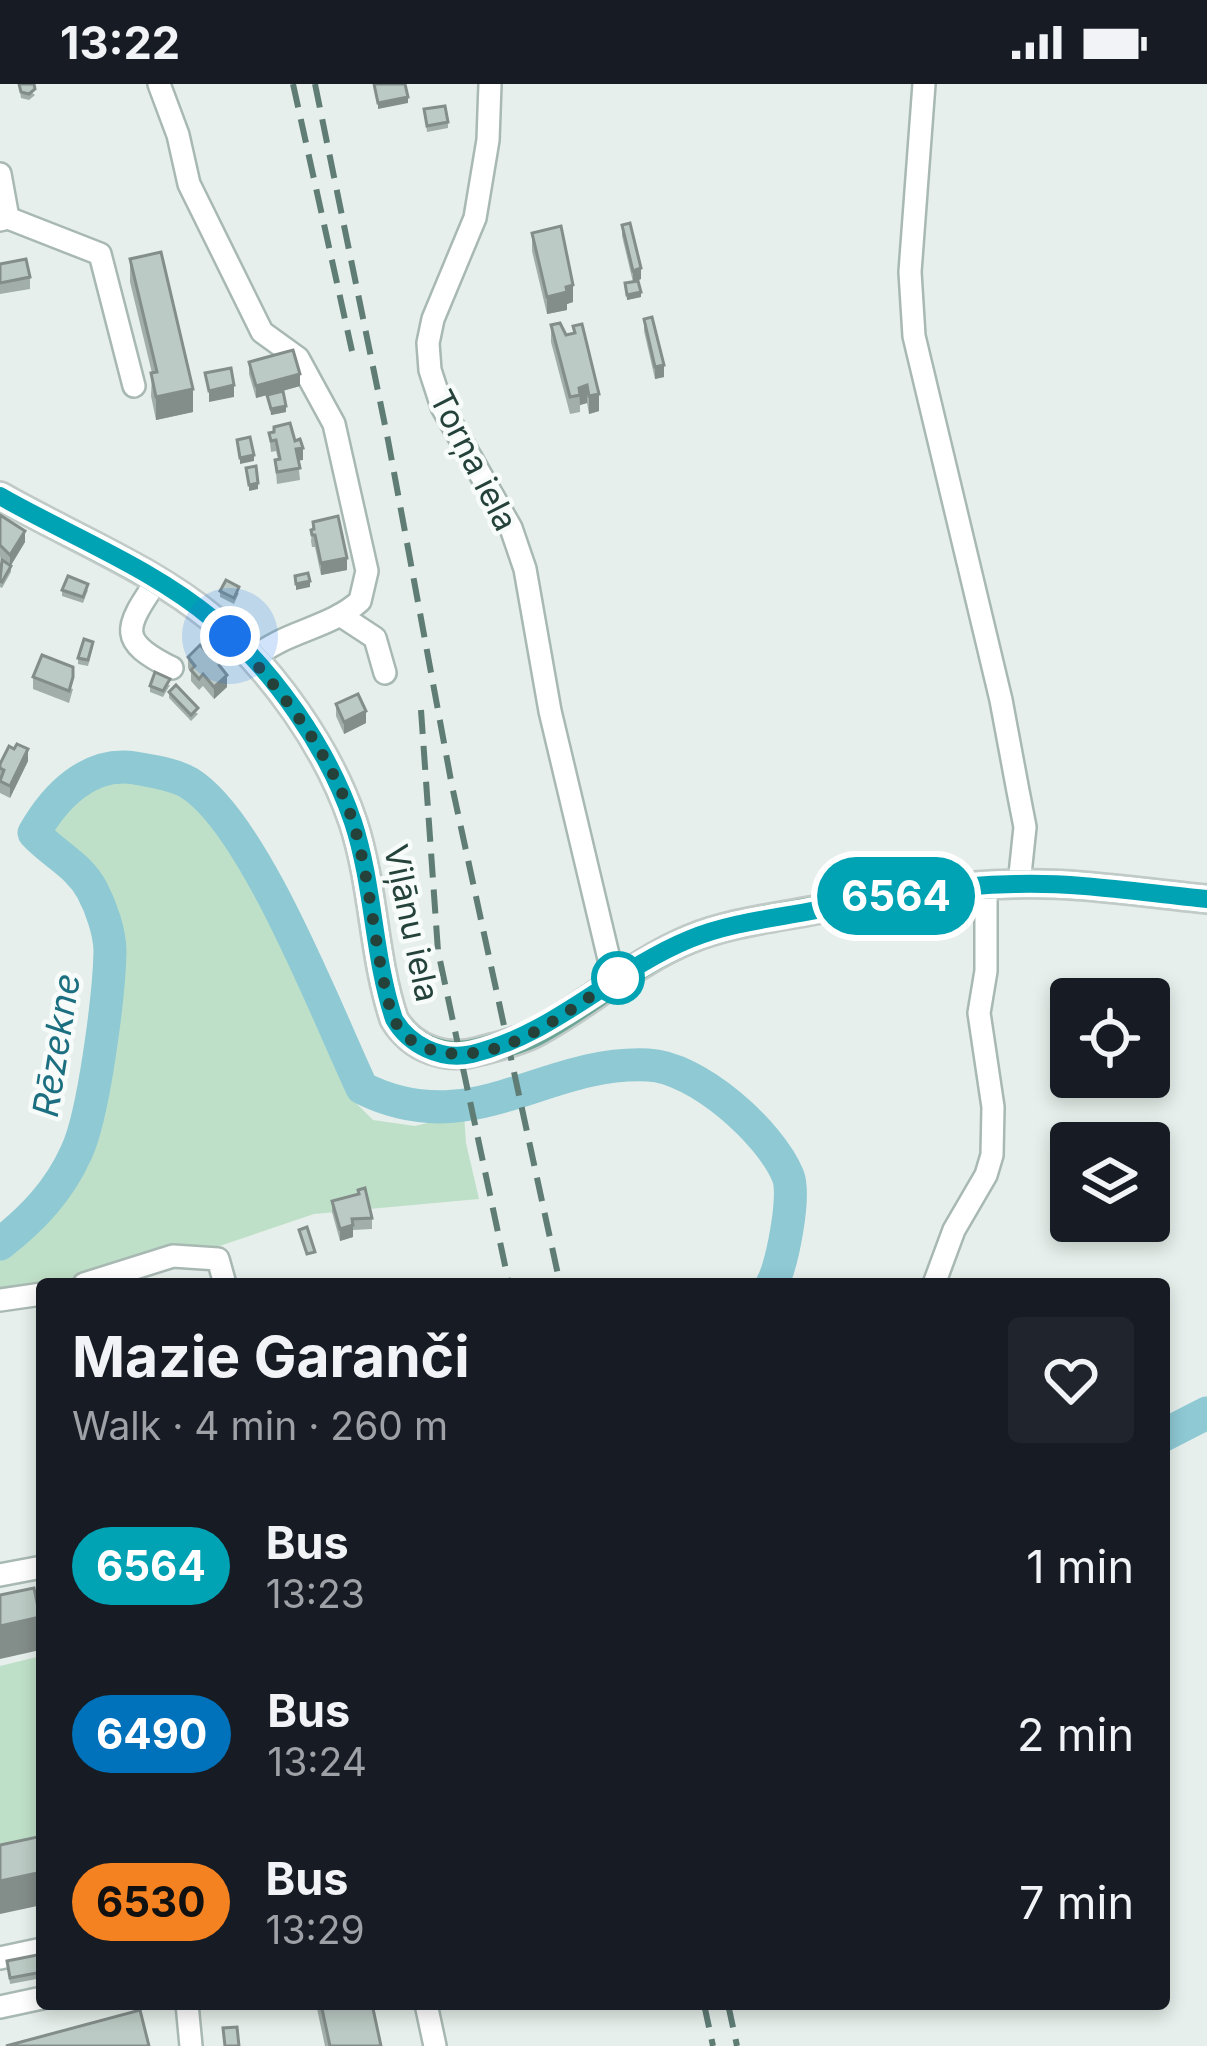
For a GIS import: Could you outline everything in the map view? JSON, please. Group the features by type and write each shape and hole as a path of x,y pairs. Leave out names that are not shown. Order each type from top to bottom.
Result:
{"main road":[{"name":"Viļānu iela","path":"0,496 212,618 253,659 313,740 352,820 388,1004 413,1044 465,1056 532,1034 674,946 718,929 887,897 1019,884 1207,899"}],"street":[{"path":"159,84 178,134 188,184 262,332 298,358 334,424 367,571 360,601 340,615 277,640 253,659"},
{"name":"Torņa iela","path":"490,84 488,140 476,218 433,319 430,370 442,407 502,510 525,569 603,987"},
{"path":"924,84 910,272 914,336 1001,700 1025,827 1019,884"},
{"path":"0,174 4,219 100,254 134,386"},
{"path":"155,582 134,618 133,640 137,649 172,668"},
{"path":"340,615 375,638 385,673"},
{"path":"936,1278 953,1230 986,1175 992,1155 993,1107 979,1013 986,971 986,885"},
{"path":"103,1278 173,1256 218,1259 223,1278"},
{"path":"0,1300 36,1295"},
{"path":"2,1581 36,1570"},
{"path":"0,1958 36,1950"},
{"path":"0,2007 36,1999"},
{"path":"188,2010 191,2046"},
{"path":"427,2010 435,2046"}],"green space":[{"path":"124,766 209,801 248,848 349,1096 373,1120 415,1126 464,1114 479,1199 314,1214 187,1257 99,1278 36,1278 36,1286 0,1300 0,1256 83,1176 117,1021 125,938 80,856 74,864 34,833"},
{"path":"36,1599 36,1635 28,1601"},
{"path":"36,1657 36,1845 0,1854 0,1666"}],"building":[{"path":"19,84 34,84 35,89 29,94 21,92"},
{"path":"374,84 405,84 408,97 378,103"},
{"path":"445,106 448,122 427,126 424,109"},
{"path":"630,223 641,268 633,271 622,225"},
{"path":"561,226 573,285 566,287 567,292 547,297 532,233"},
{"path":"161,252 193,389 156,397 151,373 157,372 130,259"},
{"path":"26,259 30,277 0,283 0,264"},
{"path":"638,281 641,292 627,295 625,283"},
{"path":"652,317 664,365 655,367 644,319"},
{"path":"560,323 566,335 582,324 599,394 589,396 587,385 579,388 580,395 570,397 551,325"},
{"path":"293,350 300,374 256,386 249,362"},
{"path":"231,368 234,385 209,391 205,373"},
{"path":"283,391 286,406 271,409 267,395"},
{"path":"290,423 295,441 300,439 303,448 296,449 300,468 277,472 275,460 280,459 276,440 271,441 269,433"},
{"path":"250,437 254,455 240,458 237,440"},
{"path":"256,466 258,483 249,485 246,468"},
{"path":"0,515 25,531 10,555 0,545"},
{"path":"338,516 347,558 321,563 313,522"},
{"path":"2,560 11,566 2,582 0,581"},
{"path":"308,573 310,581 296,584 295,576"},
{"path":"68,576 88,584 83,597 62,590"},
{"path":"226,580 239,587 234,598 220,591"},
{"path":"84,639 93,642 88,660 78,658"},
{"path":"200,645 220,659 227,675 214,687 203,674 199,679 191,670 195,666 188,657"},
{"path":"42,655 73,667 69,691 33,677"},
{"path":"155,672 170,679 163,691 150,686"},
{"path":"176,685 198,708 191,715 169,692"},
{"path":"358,694 366,711 344,722 336,704"},
{"path":"17,744 28,749 10,786 0,781 4,770 0,764 9,746 14,749"},
{"path":"365,1188 372,1218 352,1219 353,1225 340,1229 332,1201"},
{"path":"307,1227 315,1252 307,1254 299,1230"},
{"path":"34,1588 36,1618 0,1626 0,1595"},
{"path":"36,1837 36,1873 0,1881 0,1845"},
{"path":"36,1955 36,1973 10,1978 7,1961"},
{"path":"140,2010 149,2046 6,2046"},
{"path":"322,2010 373,2010 381,2046 330,2046"},
{"path":"237,2027 239,2046 225,2046 223,2028"}],"waterway":[{"name":"Rēzekne","path":"0,1244 44,1203 83,1136 109,971 108,936 92,890 80,873 34,833 75,784 118,767 170,775 189,783 239,837 287,923 362,1088 402,1103 438,1107 473,1104 574,1074 648,1065 688,1077 730,1105 765,1140 788,1176 787,1230 774,1278"},
{"name":"Rēzekne","path":"1170,1432 1207,1413"}],"railway":[{"path":"293,84 352,351"},
{"path":"315,84 452,786 559,1278"},
{"path":"421,710 438,951 508,1278"},
{"path":"705,2010 713,2046"},
{"path":"729,2010 737,2046"}],"bus line":[{"name":"6564","path":"0,496 212,618 278,690 313,740 352,820 388,1004 413,1044 465,1056 511,1042 532,1034 633,968 695,937 887,897 1019,884 1207,899"}],"route":[{"path":"230,636 278,690 313,740 340,791 361,850 388,1004 413,1044 465,1056 511,1042 532,1034 618,978"}]}
